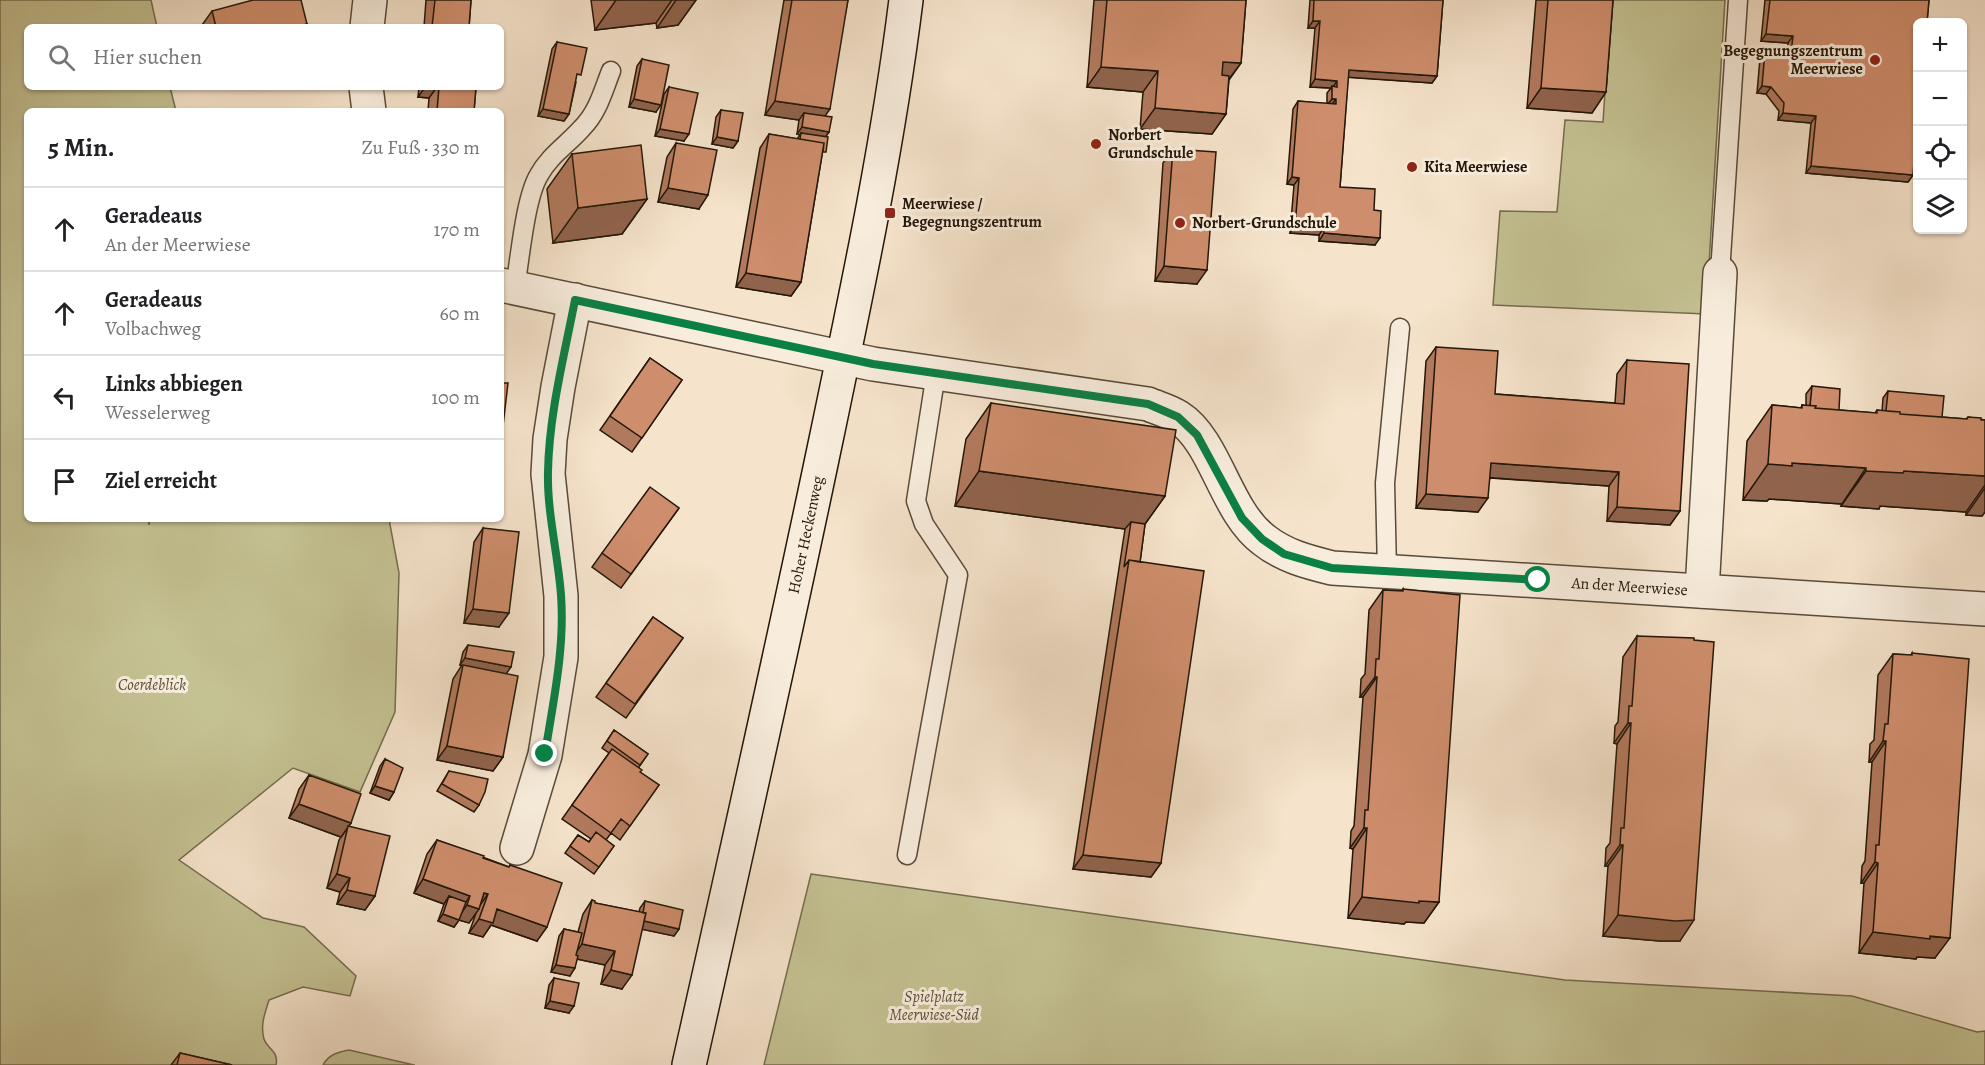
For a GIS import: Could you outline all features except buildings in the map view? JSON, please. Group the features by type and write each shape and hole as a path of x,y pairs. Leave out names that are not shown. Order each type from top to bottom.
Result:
{"street":[{"path":"367,24 370,0"},
{"name":"Hoher Heckenweg","path":"689,1065 843,358 892,101 906,0"},
{"path":"366,90 369,108"},
{"name":"An der Meerwiese","path":"1702,591 1720,273"},
{"name":"An der Meerwiese","path":"508,286 843,358 1148,404 1178,417 1197,435 1242,518 1262,539 1284,554 1332,568 1985,609"},
{"path":"518,848 545,754 561,657 561,596 548,474 550,439 558,387 575,300"}],"lane":[{"path":"1720,273 1738,0"},
{"path":"508,286 538,176 548,162 583,128 595,112 611,71"},
{"path":"1387,571 1385,483 1400,328"},
{"path":"907,855 958,575 924,524 916,501 936,373"}],"green space":[{"name":"Coerdeblick","path":"0,0 151,0 156,24 24,24 24,90 171,90 175,108 24,108 24,522 148,522 149,525 150,522 390,522 399,573 395,712 360,792 293,768 179,860 263,918 304,927 356,976 350,996 303,987 269,1000 263,1034 266,1043 275,1054 276,1065 0,1065"},
{"path":"1611,0 1725,0 1706,314 1493,305 1500,211 1557,212 1565,120 1603,122"},
{"name":"Spielplatz Meerwiese-Süd","path":"811,874 1565,980 1852,996 1977,1032 1985,1031 1985,1065 764,1065"},
{"path":"349,1050 414,1065 323,1065 334,1054"}],"place":[{"name":"Begegnungszentrum Meerwiese","path":"1875,60"},
{"name":"Norbert Grundschule","path":"1096,144"},
{"name":"Kita Meerwiese","path":"1412,167"},
{"name":"Meerwiese / Begegnungszentrum","path":"890,213"},
{"name":"Norbert-Grundschule","path":"1180,223"}],"route":[{"path":"545,754 561,657 561,596 548,474 550,439 575,300 873,364 1148,404 1178,417 1197,435 1242,518 1262,539 1284,554 1332,568 1538,580"}]}
